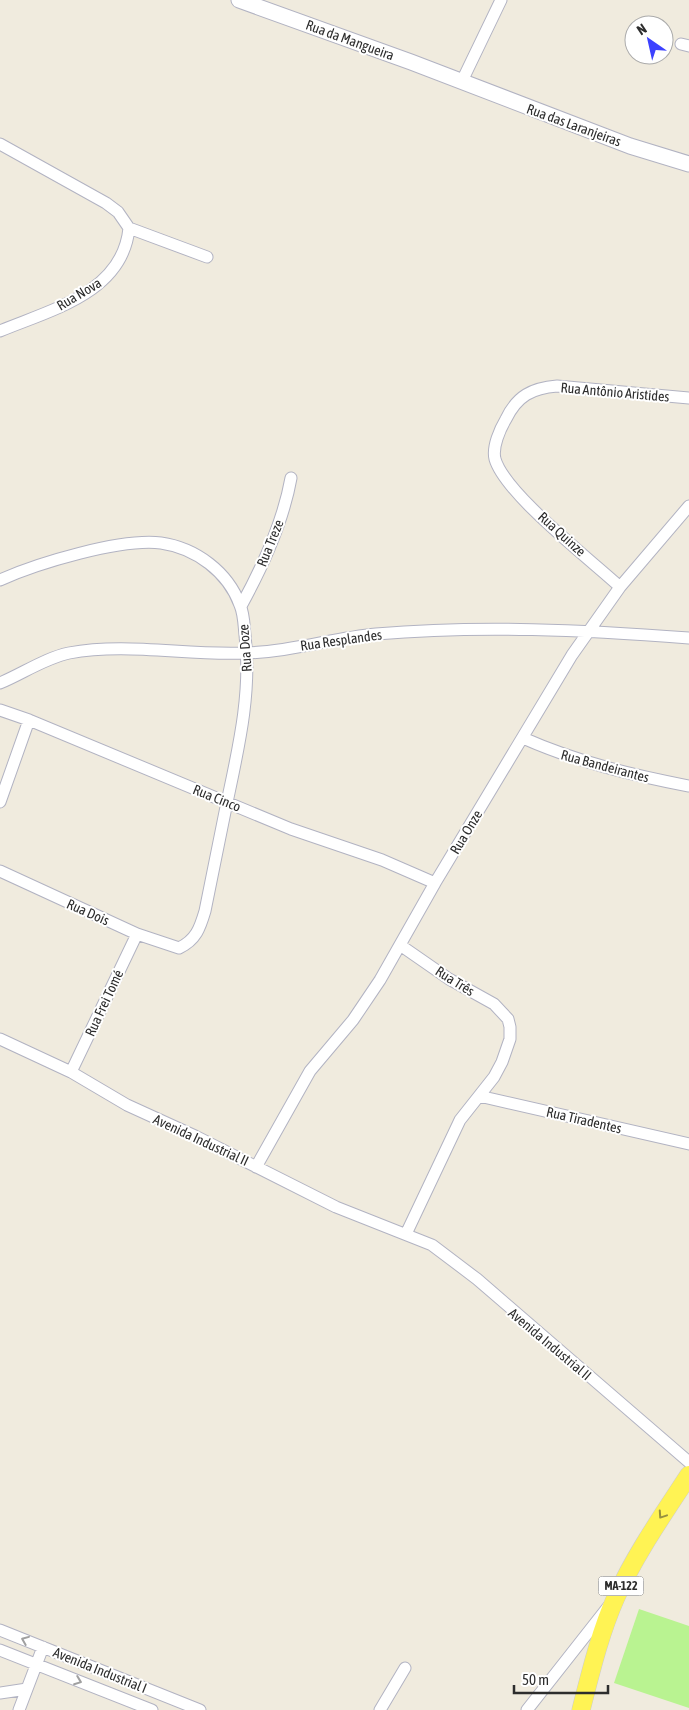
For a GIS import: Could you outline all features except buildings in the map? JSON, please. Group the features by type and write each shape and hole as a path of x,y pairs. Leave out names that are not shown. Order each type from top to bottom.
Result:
{"main road":[{"name":"MA-122","path":"581,1710 600,1638 616,1598 644,1542 689,1475"}],"street":[{"name":"Rua da Mangueira","path":"239,0 462,81"},
{"path":"462,81 501,0"},
{"name":"Rua das Laranjeiras","path":"462,81 572,124 689,164"},
{"path":"0,144 106,203 118,212 129,228 207,256"},
{"name":"Rua Nova","path":"0,331 64,305 104,280 121,256 129,228"},
{"name":"Rua Antônio Aristides","path":"542,387 557,386 689,398"},
{"name":"Rua Quinze","path":"542,387 528,392 519,399 501,427 495,458 506,479 559,533 620,587"},
{"name":"Rua Treze","path":"241,606 272,542 288,494 291,478"},
{"name":"Rua Onze","path":"256,1167 310,1071 353,1020 380,980 435,883 540,707 590,630 620,587 689,506"},
{"name":"Rua Doze","path":"0,580 20,571 91,551 124,545 160,543 186,550 217,569 229,584 241,606 248,653 244,709 201,925 189,943 179,948"},
{"name":"Rua Resplandes","path":"0,684 54,658 68,654 138,649 248,653 376,634 503,628 590,630 689,638"},
{"name":"Rua Cinco","path":"0,710 29,720 291,829 382,860 435,883"},
{"path":"0,802 29,720"},
{"name":"Rua Bandeirantes","path":"523,738 557,753 598,766 689,786"},
{"name":"Rua Dois","path":"0,871 136,934 179,948"},
{"name":"Rua Frei Tomé","path":"71,1072 136,934"},
{"name":"Rua Três","path":"400,945 449,979 494,1004 508,1019 510,1027 507,1049 494,1077 478,1096"},
{"name":"Avenida Industrial II","path":"0,1039 71,1072 127,1105 336,1207 432,1245 463,1268 689,1462"},
{"path":"406,1234 460,1120 478,1096"},
{"name":"Rua Tiradentes","path":"478,1096 689,1144"},
{"path":"527,1710 587,1631 616,1598"},
{"name":"Avenida Industrial I","path":"0,1630 200,1710"},
{"path":"19,1710 43,1647"},
{"name":"Avenida Industrial I","path":"0,1650 152,1710"},
{"path":"380,1710 405,1668"},
{"path":"0,1693 27,1689"}],"green space":[{"path":"639,1609 689,1626 689,1708 614,1683"}]}
